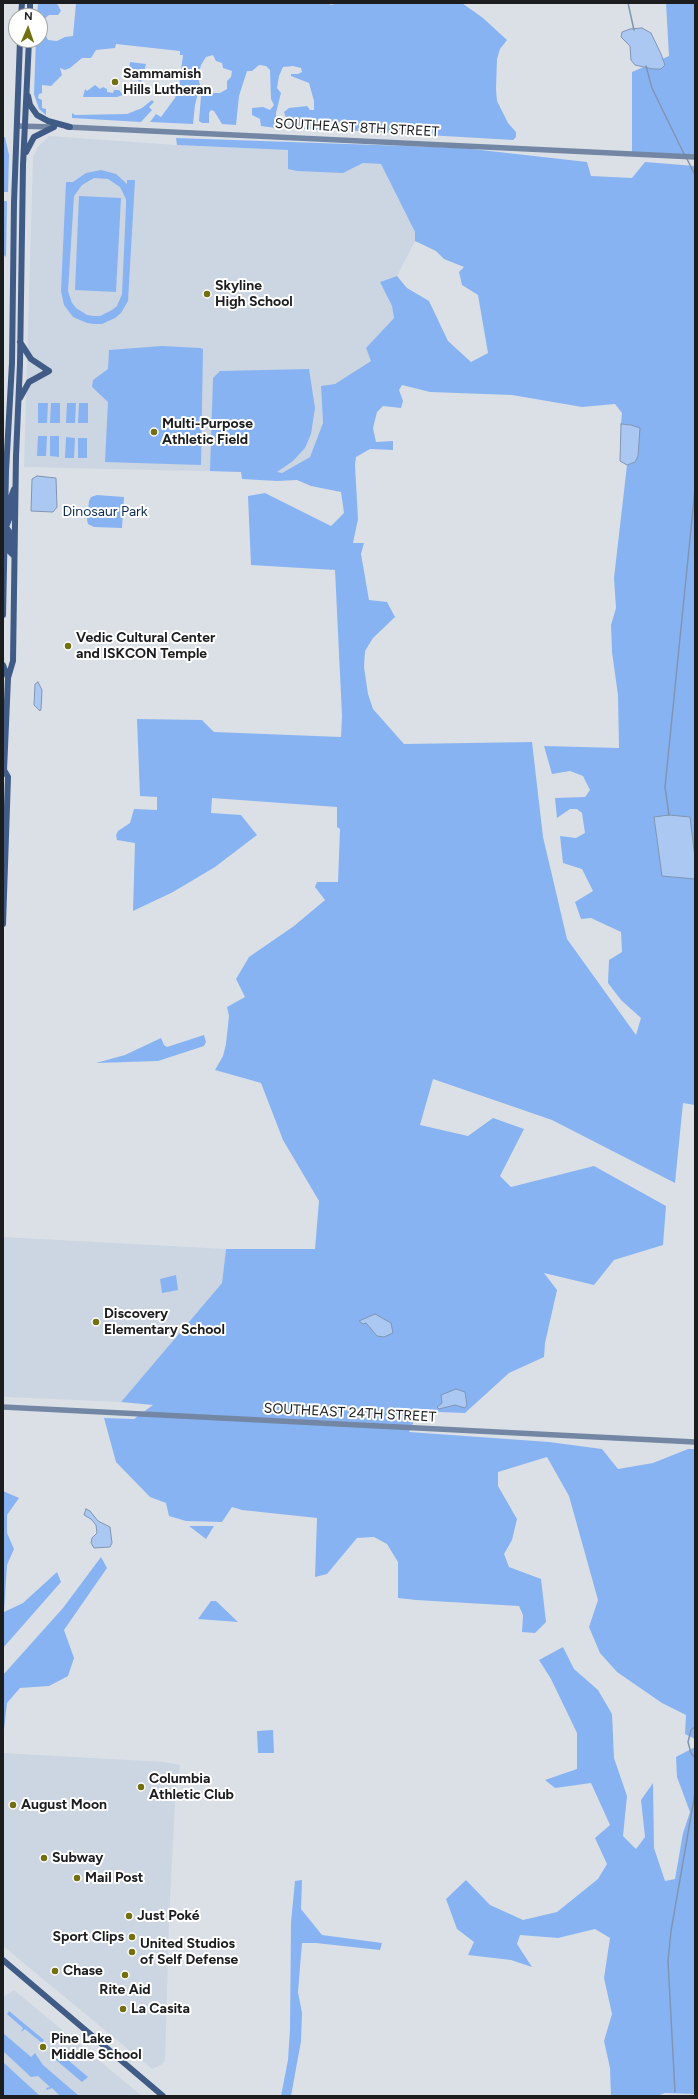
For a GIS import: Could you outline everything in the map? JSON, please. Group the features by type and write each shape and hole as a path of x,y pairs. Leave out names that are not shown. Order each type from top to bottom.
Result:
{"main road":[{"path":"3,615 6,471 12,363 20,48"},
{"path":"3,924 8,778 3,770 8,678 13,661 15,486 20,342 23,165 28,48"},
{"path":"26,89 30,106 37,115 48,121 70,127"},
{"path":"23,165 27,148 32,139 37,134 54,127"},
{"path":"18,404 28,382 49,371 30,359 20,342"},
{"path":"6,527 10,517 11,497 15,486"},
{"path":"6,527 10,533 10,552 14,556"},
{"path":"3,665 8,678"},
{"path":"3,1960 163,2096"}],"street":[{"name":"SOUTHEAST 8TH STREET","path":"17,126 70,127 695,157"},
{"name":"SOUTHEAST 24TH STREET","path":"3,1407 695,1442"}],"shaded area":[{"path":"642,28 651,33 661,54 665,65 661,69 653,69 635,65 631,60 630,46 621,37 622,32 630,29"},
{"name":"Skyline High School","path":"49,136 176,145 289,150 343,173 363,163 381,164 415,232 415,241 397,276 380,282 392,306 394,318 366,348 371,361 335,384 321,387 323,423 310,457 282,473 24,467 33,157 38,147"},
{"path":"621,424 640,428 638,456 635,462 627,465 620,461"},
{"path":"37,476 56,478 57,507 53,512 31,511 32,479"},
{"path":"38,682 42,690 40,711 34,705 35,684"},
{"path":"669,815 690,817 695,858 695,879 662,876 654,817"},
{"name":"Discovery Elementary School","path":"3,1237 226,1249 222,1283 121,1402 7,1397 3,1396"},
{"path":"375,1314 391,1323 393,1333 384,1337 377,1336 366,1323 363,1324 359,1321"},
{"path":"456,1389 465,1392 467,1405 465,1408 455,1405 439,1409 437,1407 442,1403 441,1395"},
{"path":"86,1509 90,1511 98,1521 110,1527 112,1543 110,1547 94,1548 91,1543 92,1538 97,1533 96,1525 91,1519 84,1515"},
{"path":"3,1753 164,1762 180,1765 175,1803 169,1920 165,2061 161,2065 152,2069 3,1946"},
{"name":"Pine Lake Middle School","path":"14,1990 142,2096 3,2096 3,1997"}],"green space":[{"path":"38,3 55,3 61,11 58,15 48,16 48,8 38,8"},
{"path":"76,3 328,3 331,5 338,3 462,3 483,18 507,40 500,49 497,59 497,101 508,123 516,132 516,137 513,140 341,130 332,121 328,123 327,130 281,128 280,126 294,125 296,123 295,119 286,118 284,112 289,108 307,106 310,110 314,110 314,101 309,83 291,76 291,74 298,74 302,72 301,68 293,66 283,67 279,76 277,88 281,93 276,113 276,128 261,126 260,119 252,115 252,108 263,107 270,110 274,105 271,99 270,70 266,66 259,65 252,71 247,71 239,96 236,125 222,124 214,111 211,110 209,113 209,123 202,123 199,121 201,96 204,93 220,93 227,89 227,81 231,77 232,71 223,68 222,63 216,61 213,55 206,57 201,65 198,78 200,85 195,105 193,124 150,122 156,114 161,117 175,98 179,86 183,55 180,55 180,51 116,44 115,48 96,50 91,58 82,58 70,68 65,70 60,68 62,75 51,86 42,85 42,93 39,94 38,98 42,100 42,108 46,109 46,115 39,109 34,94 36,48 48,48 48,40 57,41 65,37 73,36"},
{"path":"666,3 695,3 695,157 632,153 632,72 669,56"},
{"path":"130,62 146,64 141,82 134,78 135,73 129,70"},
{"path":"95,85 100,89 103,87 107,89 107,92 113,93 114,90 119,90 123,95 117,97 83,97 85,89 87,91"},
{"path":"152,100 154,102 149,107 152,110 141,122 72,118 72,113 75,115 127,114 142,108"},
{"path":"3,137 5,137 9,155 8,192 3,192"},
{"path":"176,138 463,148 587,162 591,176 632,178 645,162 695,166 695,1105 683,1103 675,1183 552,1120 433,1079 420,1125 468,1136 493,1118 524,1129 500,1176 511,1187 594,1166 666,1206 663,1245 614,1260 594,1285 544,1273 557,1290 545,1343 544,1357 509,1373 465,1413 438,1412 417,1415 409,1432 549,1442 602,1449 618,1469 653,1463 688,1449 695,1449 695,1739 685,1734 686,1715 662,1703 617,1672 600,1653 589,1627 598,1600 569,1496 547,1457 498,1472 498,1486 517,1519 512,1540 504,1554 509,1567 541,1579 546,1622 535,1633 522,1632 523,1615 519,1606 398,1598 398,1562 387,1544 374,1537 357,1538 327,1574 315,1577 317,1518 242,1510 232,1507 222,1522 186,1521 169,1516 166,1503 150,1497 116,1462 104,1418 134,1419 153,1405 121,1402 222,1283 226,1249 315,1249 319,1201 283,1140 261,1083 215,1070 223,1056 226,1044 229,1016 227,1007 245,997 236,979 249,957 294,926 325,900 315,887 317,882 338,882 340,829 337,827 337,807 212,798 211,813 241,815 257,835 215,867 173,892 133,911 135,843 117,840 116,835 118,831 130,823 134,809 157,810 157,797 140,796 137,719 202,720 214,732 341,737 342,716 335,570 251,565 248,496 265,493 331,526 344,513 341,492 311,486 297,480 277,481 242,479 241,472 210,471 213,378 220,371 309,369 315,408 311,434 305,448 293,461 277,472 282,473 310,457 323,423 321,386 335,384 371,361 366,348 394,318 392,306 380,282 397,276 407,288 429,301 448,341 471,362 488,353 478,295 462,285 459,272 464,267 444,259 436,251 415,241 415,232 381,164 363,163 343,173 297,171 288,169 288,150 177,145","holes":["402,385 430,392 512,395 582,407 615,404 622,413 621,424 631,425 635,462 627,465 614,578 616,608 611,625 612,652 618,695 619,748 544,746 552,774 570,771 583,776 590,790 585,797 555,798 557,818 570,809 577,809 582,813 585,833 576,838 560,836 563,863 582,869 593,891 575,902 581,919 591,918 621,932 622,952 609,960 608,983 621,1000 641,1018 636,1035 567,939 543,837 532,742 404,744 373,709 368,694 364,667 365,651 373,638 395,617 387,602 369,600 361,554 364,543 353,543 358,519 355,465 356,457 370,449 393,450 393,441 376,442 373,428 377,412 383,406 401,408 403,401 399,390"]},
{"path":"101,170 116,174 127,184 127,180 135,180 128,301 121,313 115,318 102,324 87,323 73,317 64,305 61,291 66,182 73,182 86,173","holes":["94,178 108,179 120,187 126,199 122,294 117,306 112,310 100,316 94,316 87,315 76,308 72,303 68,291 74,196 82,185"]},
{"path":"79,196 121,198 116,292 75,290"},
{"path":"3,201 7,201 6,257 3,254"},
{"name":"Multi-Purpose Athletic Field","path":"162,346 203,349 201,465 105,462 108,402 92,387 93,380 108,369 109,350"},
{"path":"38,403 48,403 47,423 38,423"},
{"path":"51,403 60,403 60,423 50,423"},
{"path":"67,403 76,403 75,423 66,423"},
{"path":"79,403 88,403 88,423 78,423"},
{"path":"38,436 47,436 46,456 37,456"},
{"path":"50,436 59,436 59,457 50,456"},
{"path":"66,437 75,438 74,458 65,458"},
{"path":"78,438 87,438 87,458 78,458"},
{"name":"Dinosaur Park","path":"97,495 124,497 122,528 94,527 88,524 89,501 91,497"},
{"path":"204,1035 206,1042 204,1046 158,1061 96,1063 125,1055 161,1038 164,1045 167,1047"},
{"path":"176,1275 178,1290 162,1293 160,1279"},
{"path":"3,1491 19,1498 7,1515 7,1533 14,1549 7,1565 4,1612 23,1603 57,1572 61,1582 3,1648"},
{"path":"189,1526 214,1526 206,1539"},
{"path":"101,1557 107,1568 64,1630 74,1658 68,1676 49,1686 20,1688 7,1703 3,1738 3,1675 63,1608"},
{"path":"211,1601 216,1601 238,1622 198,1619"},
{"path":"563,1647 574,1669 598,1690 612,1714 614,1758 627,1796 623,1836 636,1849 645,1837 641,1800 653,1783 654,1848 665,1881 675,1879 683,1833 690,1812 677,1777 676,1757 695,1747 695,2094 665,2093 657,2096 611,2096 610,2068 604,2041 612,2014 604,1978 610,1938 595,1929 558,1938 520,1935 517,1944 532,1967 511,1960 468,1955 474,1942 457,1929 446,1899 466,1880 490,1905 523,1920 557,1912 598,1879 607,1864 595,1838 610,1825 591,1783 555,1788 545,1780 577,1769 577,1733 551,1679 539,1660"},
{"path":"273,1730 274,1753 258,1753 257,1731"},
{"path":"302,1880 301,1909 322,1935 382,1943 380,1950 316,1943 302,1943 298,1992 302,2013 301,2041 291,2096 281,2096 288,2060 290,2029 291,1922 295,1881"},
{"path":"9,2011 44,2040 42,2043 25,2029 21,2032 23,2028 7,2014"},
{"path":"3,2033 31,2057 35,2053 43,2065 79,2096 60,2096 52,2088 47,2090 46,2088 50,2087 38,2076 31,2077 3,2051"},
{"path":"55,2049 88,2077 82,2082 50,2055"},
{"path":"4,2063 40,2096 3,2096"}],"waterway":[{"path":"628,3 634,30"},
{"path":"646,66 652,88 684,154"},
{"path":"687,159 695,175"},
{"path":"669,815 665,787 695,489"},
{"path":"695,1727 691,1730 688,1742 691,1753 695,1758"},
{"path":"675,2092 668,1961 671,1931 695,1793"}],"place":[{"name":"Sammamish Hills Lutheran","path":"115,82"},
{"name":"Skyline High School","path":"207,294"},
{"name":"Multi-Purpose Athletic Field","path":"154,432"},
{"name":"Vedic Cultural Center and ISKCON Temple","path":"68,646"},
{"name":"Discovery Elementary School","path":"96,1322"},
{"name":"Columbia Athletic Club","path":"141,1787"},
{"name":"August Moon","path":"13,1805"},
{"name":"Subway","path":"44,1858"},
{"name":"Mail Post","path":"77,1878"},
{"name":"Just Poké","path":"129,1916"},
{"name":"Sport Clips","path":"132,1937"},
{"name":"United Studios of Self Defense","path":"132,1952"},
{"name":"Chase","path":"55,1971"},
{"name":"Rite Aid","path":"125,1975"},
{"name":"La Casita","path":"123,2009"},
{"name":"Pine Lake Middle School","path":"43,2047"}]}
